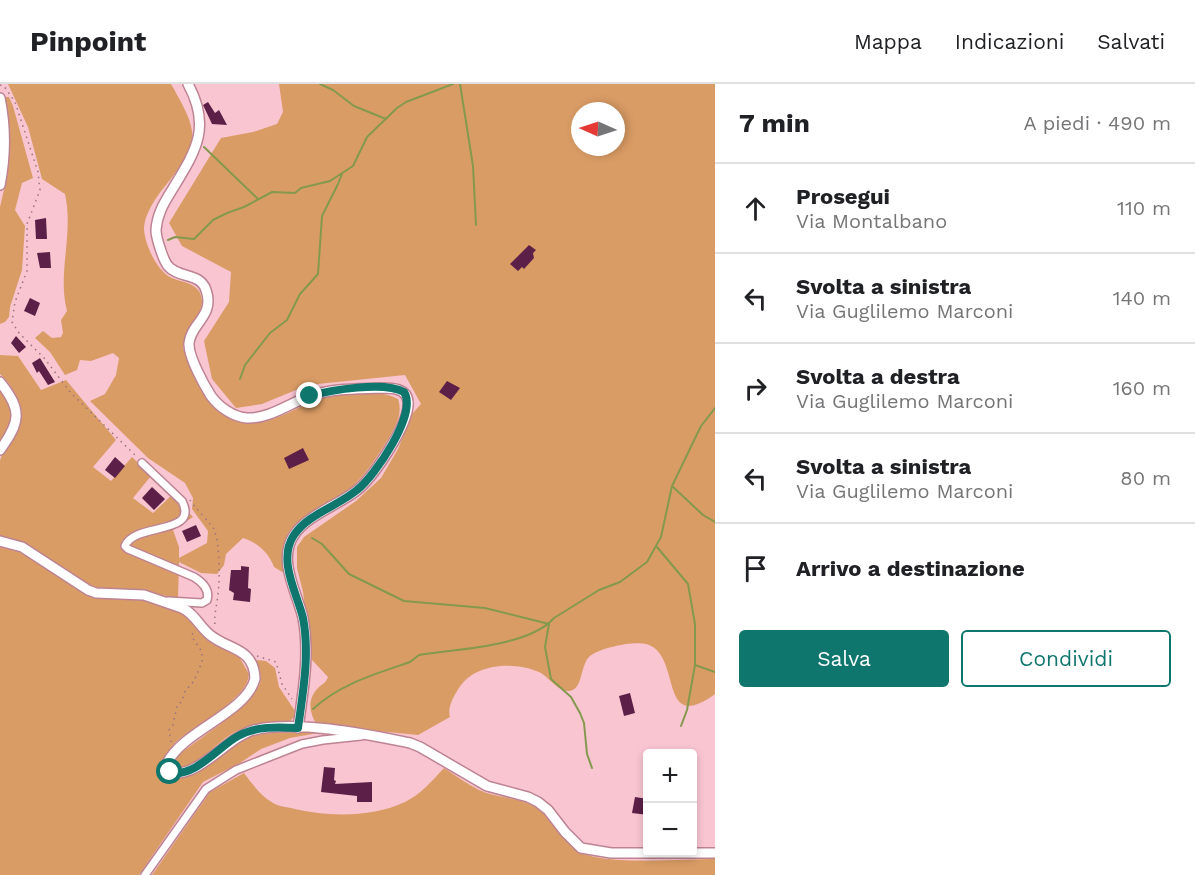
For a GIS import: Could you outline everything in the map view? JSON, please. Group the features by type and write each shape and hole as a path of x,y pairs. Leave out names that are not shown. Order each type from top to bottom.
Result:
{"street":[{"path":"188,84 198,109 200,133 193,155 159,210 156,232 168,266 175,271 199,279 206,288 208,300 206,312 191,337 189,346 211,396 230,412 249,418 266,415 310,396 344,389 390,388 404,392 408,402 403,424 366,482 357,491 302,526 293,536 290,544 287,563 303,620 305,655 298,728"},
{"path":"0,98 4,121 5,156 0,185"},
{"path":"0,382 15,402 16,411 13,429 0,450"},
{"path":"142,464 184,503 183,517 174,526 134,535 125,546 194,577 203,584 208,596 207,600 202,603 163,600"},
{"path":"0,541 22,547 60,574 92,592 144,595 188,610 217,640 238,648 249,660 256,675 248,693 237,704 175,750 167,763 167,768 172,773 184,773 244,733 266,728 335,730 410,743 487,786 528,797 548,810 581,848 611,853 715,853"},
{"path":"145,875 206,789 236,770 302,744 367,736"}],"path":[{"path":"0,85 4,86 15,102 38,172 40,190 27,224 27,270 15,303 12,322 19,333 45,359 70,392 142,464"},
{"path":"188,499 213,527 219,553 219,591 214,618 217,640"},
{"path":"175,750 171,744 169,730 177,706 194,681 202,662 202,652 192,635 200,625"},
{"path":"244,654 276,662 282,684 300,712"}],"shaded area":[{"path":"8,84 171,84 189,120 192,139 181,165 149,210 144,228 149,249 161,270 172,278 195,287 201,295 202,306 183,347 188,363 203,392 223,415 236,421 252,423 270,420 318,399 342,393 372,393 398,399 400,410 396,424 365,474 346,492 300,520 289,532 284,547 284,573 274,567 262,549 243,538 226,554 224,565 217,574 201,573 179,562 178,598 144,592 92,589 27,546 0,536 0,461 15,437 20,412 16,395 0,374 0,355 18,356 41,390 66,380 116,440 93,467 111,481 132,457 151,476 133,498 153,513 173,494 193,517 173,530 179,547 179,558 207,543 208,531 192,509 193,498 185,483 148,458 90,401 105,394 116,375 119,358 113,353 91,361 80,360 77,370 65,375 50,352 35,338 43,331 52,338 61,337 63,333 61,320 67,311 64,282 67,209 65,194 42,179 28,127"},
{"path":"279,84 715,84 715,694 697,704 685,705 677,699 664,662 657,650 640,643 608,648 589,657 577,687 569,691 561,689 539,672 518,666 496,666 474,673 459,688 453,698 450,717 418,735 317,725 312,716 311,701 314,692 328,677 312,660 303,592 297,568 297,547 304,537 356,501 381,478 398,449 412,414 421,404 405,375 308,385 262,404 236,408 212,379 204,341 229,302 231,272 182,246 169,223 221,138 253,132 277,124 283,112"},
{"path":"5,97 9,97 13,106 33,178 22,183 15,210 25,226 22,270 9,317 0,324 0,207 6,181 10,137"},
{"path":"0,388 9,403 12,415 9,428 0,443"},
{"path":"0,547 36,560 86,594 148,599 182,612 212,643 238,655 249,674 246,684 230,702 174,744 162,761 164,773 174,777 184,777 244,738 272,733 318,733 290,738 261,749 203,782 139,875 0,875"},
{"path":"256,660 266,661 275,668 279,687 295,711 294,717 289,722 259,724 244,728 230,735 190,764 175,769 172,767 178,755 224,721 256,691 261,677"},
{"path":"444,768 479,790 532,805 545,815 571,846 590,856 624,860 715,859 715,875 152,875 210,792 244,773 261,794 277,805 319,813 349,814 378,811 405,802 421,791"}],"building":[{"path":"208,102 215,113 219,110 227,125 212,124 203,105"},
{"path":"46,218 47,239 36,239 35,220"},
{"path":"529,245 536,250 533,253 534,258 524,269 522,267 518,271 510,264"},
{"path":"50,252 51,268 40,268 37,253"},
{"path":"30,298 40,303 35,316 24,311"},
{"path":"16,336 26,347 19,353 11,343"},
{"path":"40,358 55,382 48,385 39,371 37,373 32,363"},
{"path":"447,381 460,388 451,400 439,392"},
{"path":"303,448 309,460 289,469 284,458"},
{"path":"115,457 125,466 115,478 105,470"},
{"path":"152,487 165,499 154,510 142,498"},
{"path":"196,525 201,536 187,542 182,531"},
{"path":"241,566 249,567 250,602 233,600 234,593 229,590 231,570 241,570"},
{"path":"630,693 635,713 624,716 619,696"},
{"path":"324,767 335,768 335,784 372,782 372,802 357,802 357,796 321,792"},
{"path":"635,797 643,798 643,814 632,813"}],"waterway":[{"path":"320,84 333,90 354,106 386,119"},
{"path":"168,240 175,237 194,239 213,220 272,192 295,193 301,188 330,181 353,166 367,137 397,108 406,102 453,84"},
{"path":"460,84 473,166 476,225"},
{"path":"204,147 258,199"},
{"path":"240,379 245,365 270,333 287,320 300,294 318,274 322,216 342,174"},
{"path":"313,709 346,686 410,662 419,655 491,645 527,635 542,628 599,590 620,582 647,562 661,537 672,486 701,426 715,408"},
{"path":"672,486 703,515 715,522"},
{"path":"312,538 322,544 349,574 404,601 485,608 549,624"},
{"path":"657,547 688,584 695,624 695,665 687,710 681,726"},
{"path":"549,624 545,647 551,679 571,697 580,713 584,723 587,754 592,768"},
{"path":"695,665 715,672"}],"route":[{"path":"170,772 179,774 188,771 214,755 237,736 266,728 298,728 304,689 303,620 287,563 287,553 293,536 302,526 357,491 366,482 403,424 408,402 404,392 390,388 344,389 310,396"}]}
